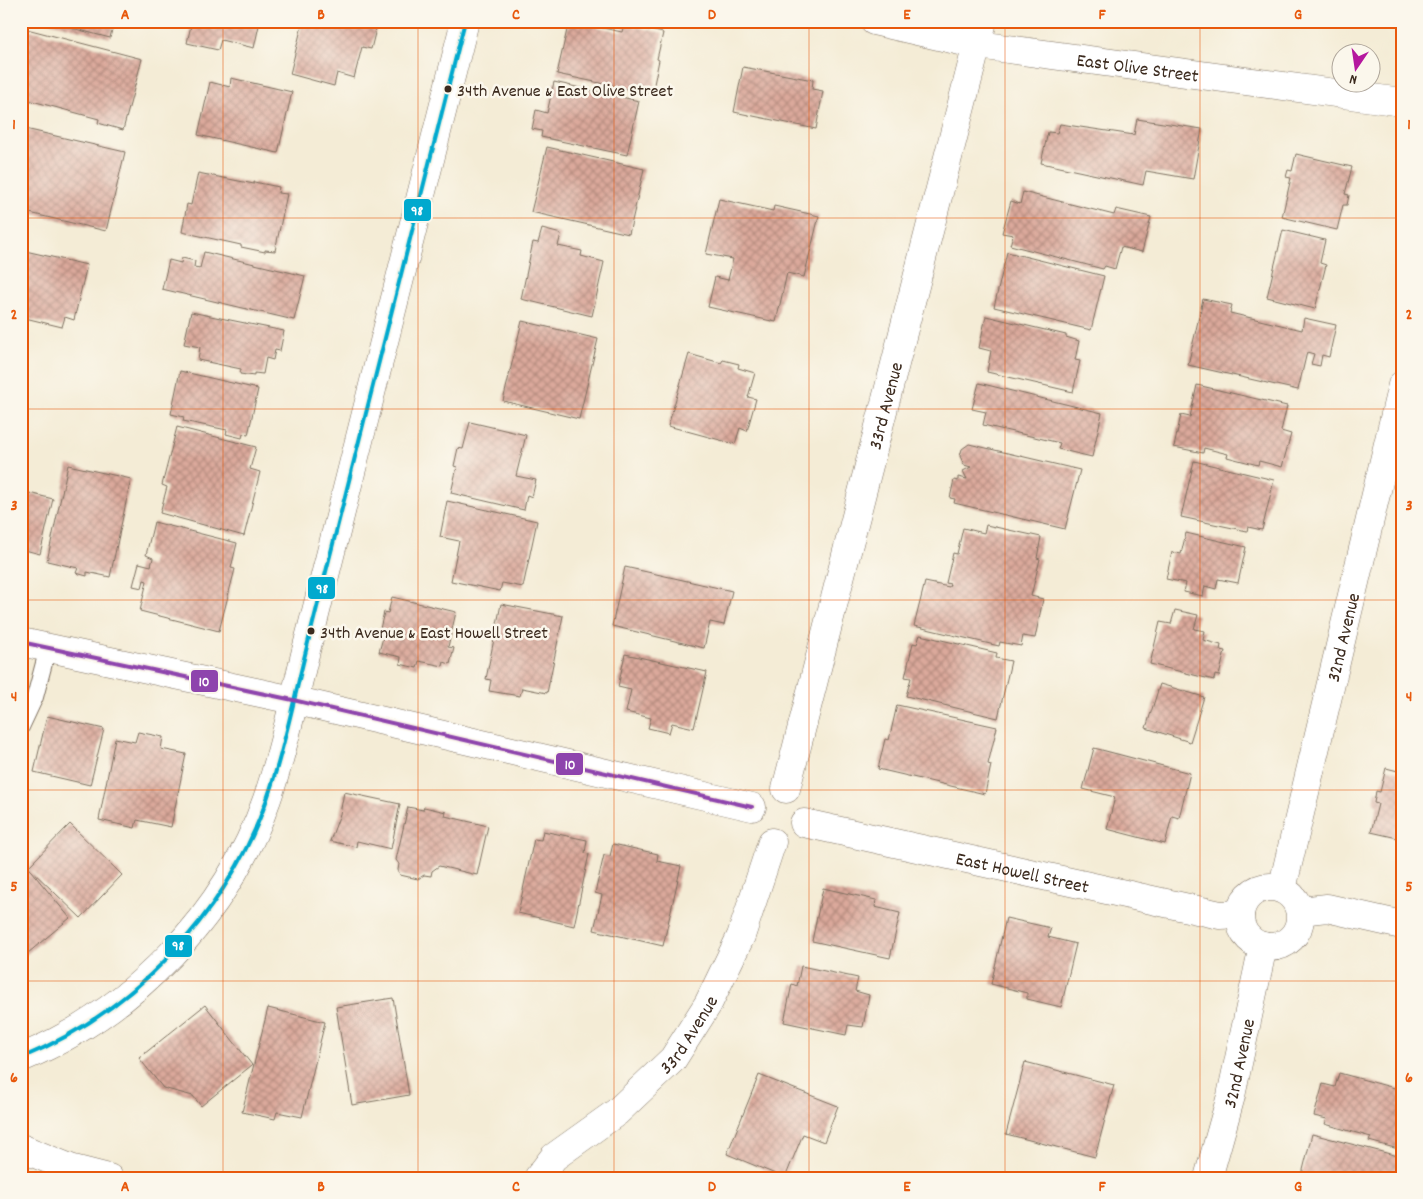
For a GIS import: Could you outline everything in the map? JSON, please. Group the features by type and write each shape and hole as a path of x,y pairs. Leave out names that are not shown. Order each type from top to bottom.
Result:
{"street":[{"path":"21,1058 43,1049 93,1021 138,986 179,946 214,902 244,853 266,800 283,746 293,700 465,21"},
{"name":"East Olive Street","path":"874,21 980,33 1402,102"},
{"name":"33rd Avenue","path":"786,789 980,33"},
{"name":"32nd Avenue","path":"1282,889 1402,385"},
{"path":"21,642 293,700 752,807"},
{"path":"774,788 786,789 800,798 806,816 798,833 791,840 783,843 772,842 758,836 750,820 752,807 758,796 765,791 774,788"},
{"name":"East Howell Street","path":"804,822 1220,915 1240,914"},
{"name":"33rd Avenue","path":"538,1178 554,1157 617,1112 673,1059 708,1004 741,936 772,842"},
{"path":"1270,887 1282,889 1296,900 1300,911 1297,931 1291,939 1273,947 1263,946 1247,936 1242,928 1240,914 1245,900 1252,893 1260,889 1270,887"},
{"path":"1300,911 1327,908 1402,925"},
{"name":"32nd Avenue","path":"1208,1178 1231,1096 1263,946"},
{"path":"21,1148 70,1168 109,1178"}],"lane":[{"path":"21,727 35,697 48,648"}],"building":[{"path":"45,21 114,21 110,38"},
{"path":"192,21 260,21 254,48 221,40 218,50 187,43"},
{"path":"303,21 367,21 366,27 376,29 371,49 362,47 354,78 337,73 334,86 290,74"},
{"path":"569,21 622,32 624,24 663,33 652,94 557,74"},
{"path":"27,29 142,59 123,130 98,123 99,119 21,98 21,53"},
{"path":"743,67 813,80 812,89 823,91 816,129 734,112"},
{"path":"231,78 292,92 278,153 198,135 210,82 230,87"},
{"path":"554,82 639,101 627,155 541,137 542,131 532,129 536,110 547,113"},
{"path":"1137,119 1202,129 1193,179 1146,171 1143,185 1041,163 1048,132 1057,133 1060,124 1134,135"},
{"path":"21,128 125,152 106,231 21,211"},
{"path":"547,147 644,169 629,234 531,212"},
{"path":"1296,154 1352,167 1345,194 1349,195 1347,205 1343,205 1337,230 1282,217 1291,178 1286,177 1288,170 1292,171"},
{"path":"198,173 279,187 278,193 287,194 275,251 265,250 265,252 182,232 187,204 191,205"},
{"path":"1023,192 1114,215 1116,209 1151,217 1142,252 1121,247 1115,269 1105,266 1103,269 1010,245 1013,235 1002,233 1011,201 1020,204"},
{"path":"719,199 773,211 774,206 819,216 804,277 787,273 776,322 708,307 715,277 728,280 733,259 706,254"},
{"path":"542,229 561,234 558,246 582,251 581,256 604,262 592,316 521,299 533,242 538,243"},
{"path":"1283,230 1325,240 1320,263 1326,265 1315,309 1267,297"},
{"path":"21,250 87,265 74,320 65,317 62,327 21,317"},
{"path":"204,252 305,276 294,320 162,289 169,260 181,263 182,258 195,261 194,267 200,268"},
{"path":"1007,252 1104,276 1091,330 994,307"},
{"path":"1203,299 1232,305 1230,313 1302,330 1304,318 1336,325 1329,357 1322,355 1320,366 1311,364 1314,354 1307,352 1298,390 1188,365"},
{"path":"191,312 284,331 280,351 275,350 273,360 266,358 263,374 254,373 254,376 240,374 241,369 198,360 200,347 184,344"},
{"path":"986,316 1066,335 1066,337 1079,341 1075,360 1080,361 1073,392 987,372 991,351 979,348"},
{"path":"522,321 598,339 579,419 503,401"},
{"path":"689,354 721,363 723,360 739,364 738,368 755,373 748,397 756,399 747,431 740,428 735,444 668,426"},
{"path":"180,371 258,389 248,435 243,434 242,438 226,434 227,430 183,421 184,417 171,414"},
{"path":"979,383 1102,413 1092,457 1058,449 1060,443 983,425 986,412 972,409"},
{"path":"1197,385 1287,406 1281,431 1291,434 1282,467 1259,461 1258,465 1227,457 1228,454 1204,448 1203,453 1174,447 1181,415 1190,417"},
{"path":"470,422 526,435 516,476 536,480 532,497 527,495 524,510 451,493 457,467 454,466 458,448 463,449"},
{"path":"177,427 256,447 250,469 260,472 244,536 160,513 167,487 162,485"},
{"path":"969,444 1080,470 1065,529 954,503 955,499 950,498 954,480 958,481 958,477 967,479 963,471 971,467 964,465 960,456 962,449"},
{"path":"1194,461 1274,480 1262,530 1248,527 1247,531 1181,517"},
{"path":"68,465 131,479 110,577 87,572 87,576 76,573 78,568 47,561"},
{"path":"21,491 53,499 40,554 21,549"},
{"path":"447,501 537,521 523,587 502,583 500,591 451,581 459,541 440,537"},
{"path":"154,522 237,543 231,568 235,569 219,631 140,611 147,581 144,580 142,588 133,586 139,563 151,566 153,558 146,555"},
{"path":"986,525 1041,537 1037,558 1040,559 1031,596 1043,599 1035,638 1023,636 1021,646 1000,642 999,646 914,626 925,582 949,587 950,584 946,583 953,553 957,554 963,528 984,533"},
{"path":"1186,533 1246,547 1238,583 1218,579 1216,589 1205,586 1203,596 1184,592 1186,583 1166,579 1172,552 1181,554"},
{"path":"625,567 732,591 724,625 710,622 704,648 612,626"},
{"path":"392,597 456,612 448,647 454,648 450,664 444,662 443,666 419,661 417,668 400,664 401,657 379,652 384,634 379,633 384,612 388,613"},
{"path":"501,604 563,616 547,693 522,688 520,696 489,691 491,680 486,679"},
{"path":"1175,610 1198,615 1194,629 1205,631 1203,640 1221,645 1220,650 1225,651 1219,676 1215,675 1214,680 1150,664 1160,622 1171,624"},
{"path":"920,635 997,653 996,658 1011,661 998,718 906,696 911,678 905,677 913,643 917,644"},
{"path":"625,654 707,672 694,728 672,723 669,733 648,728 651,718 626,712 631,690 618,687"},
{"path":"1160,684 1204,697 1190,742 1146,728"},
{"path":"897,705 997,727 988,764 991,765 985,794 878,769 885,739 889,740"},
{"path":"47,716 104,729 90,785 34,772"},
{"path":"138,732 163,737 161,749 186,754 171,827 137,820 135,828 99,820 115,738 135,742"},
{"path":"1094,748 1190,773 1179,818 1172,816 1165,844 1107,829 1115,797 1083,789"},
{"path":"1386,768 1402,772 1402,839 1371,832 1378,804 1374,803 1376,791 1380,792"},
{"path":"344,792 400,804 391,849 357,841 356,847 330,841 340,814"},
{"path":"408,807 423,810 424,807 446,812 445,816 488,826 477,875 439,866 432,871 431,876 424,875 418,879 400,875 398,870 399,864 396,860"},
{"path":"70,824 122,875 81,918 28,867"},
{"path":"543,831 587,840 585,853 589,854 574,926 518,913 534,839 541,840"},
{"path":"613,844 658,854 657,861 681,866 663,946 594,930 602,895 595,893 604,855 610,856"},
{"path":"21,859 70,918 22,958 21,957"},
{"path":"823,888 876,900 875,907 900,913 890,958 812,941"},
{"path":"1006,918 1051,928 1048,937 1076,944 1061,1007 1027,999 1027,993 991,984"},
{"path":"801,966 858,978 855,991 869,995 863,1027 848,1025 846,1035 784,1022 792,984 797,986"},
{"path":"393,998 409,1095 352,1105 336,1007"},
{"path":"205,1005 252,1065 201,1106 193,1096 163,1088 139,1058"},
{"path":"268,1008 325,1022 302,1117 277,1112 275,1119 242,1112"},
{"path":"1025,1062 1114,1085 1095,1157 1006,1134"},
{"path":"1339,1073 1402,1090 1402,1150 1369,1141 1371,1137 1325,1124 1327,1119 1314,1116 1323,1084 1335,1087"},
{"path":"759,1075 838,1106 824,1142 803,1134 785,1178 727,1154"},
{"path":"1312,1134 1402,1157 1402,1178 1301,1178"}],"transit line":[{"name":"98","path":"21,1058 62,1038 101,1014 138,986 171,954 201,919 227,882 250,841 274,779 465,21"},
{"name":"10","path":"21,642 293,700 752,807"}],"place":[{"name":"34th Avenue & East Olive Street","path":"448,89"},
{"name":"34th Avenue & East Howell Street","path":"311,631"}]}
